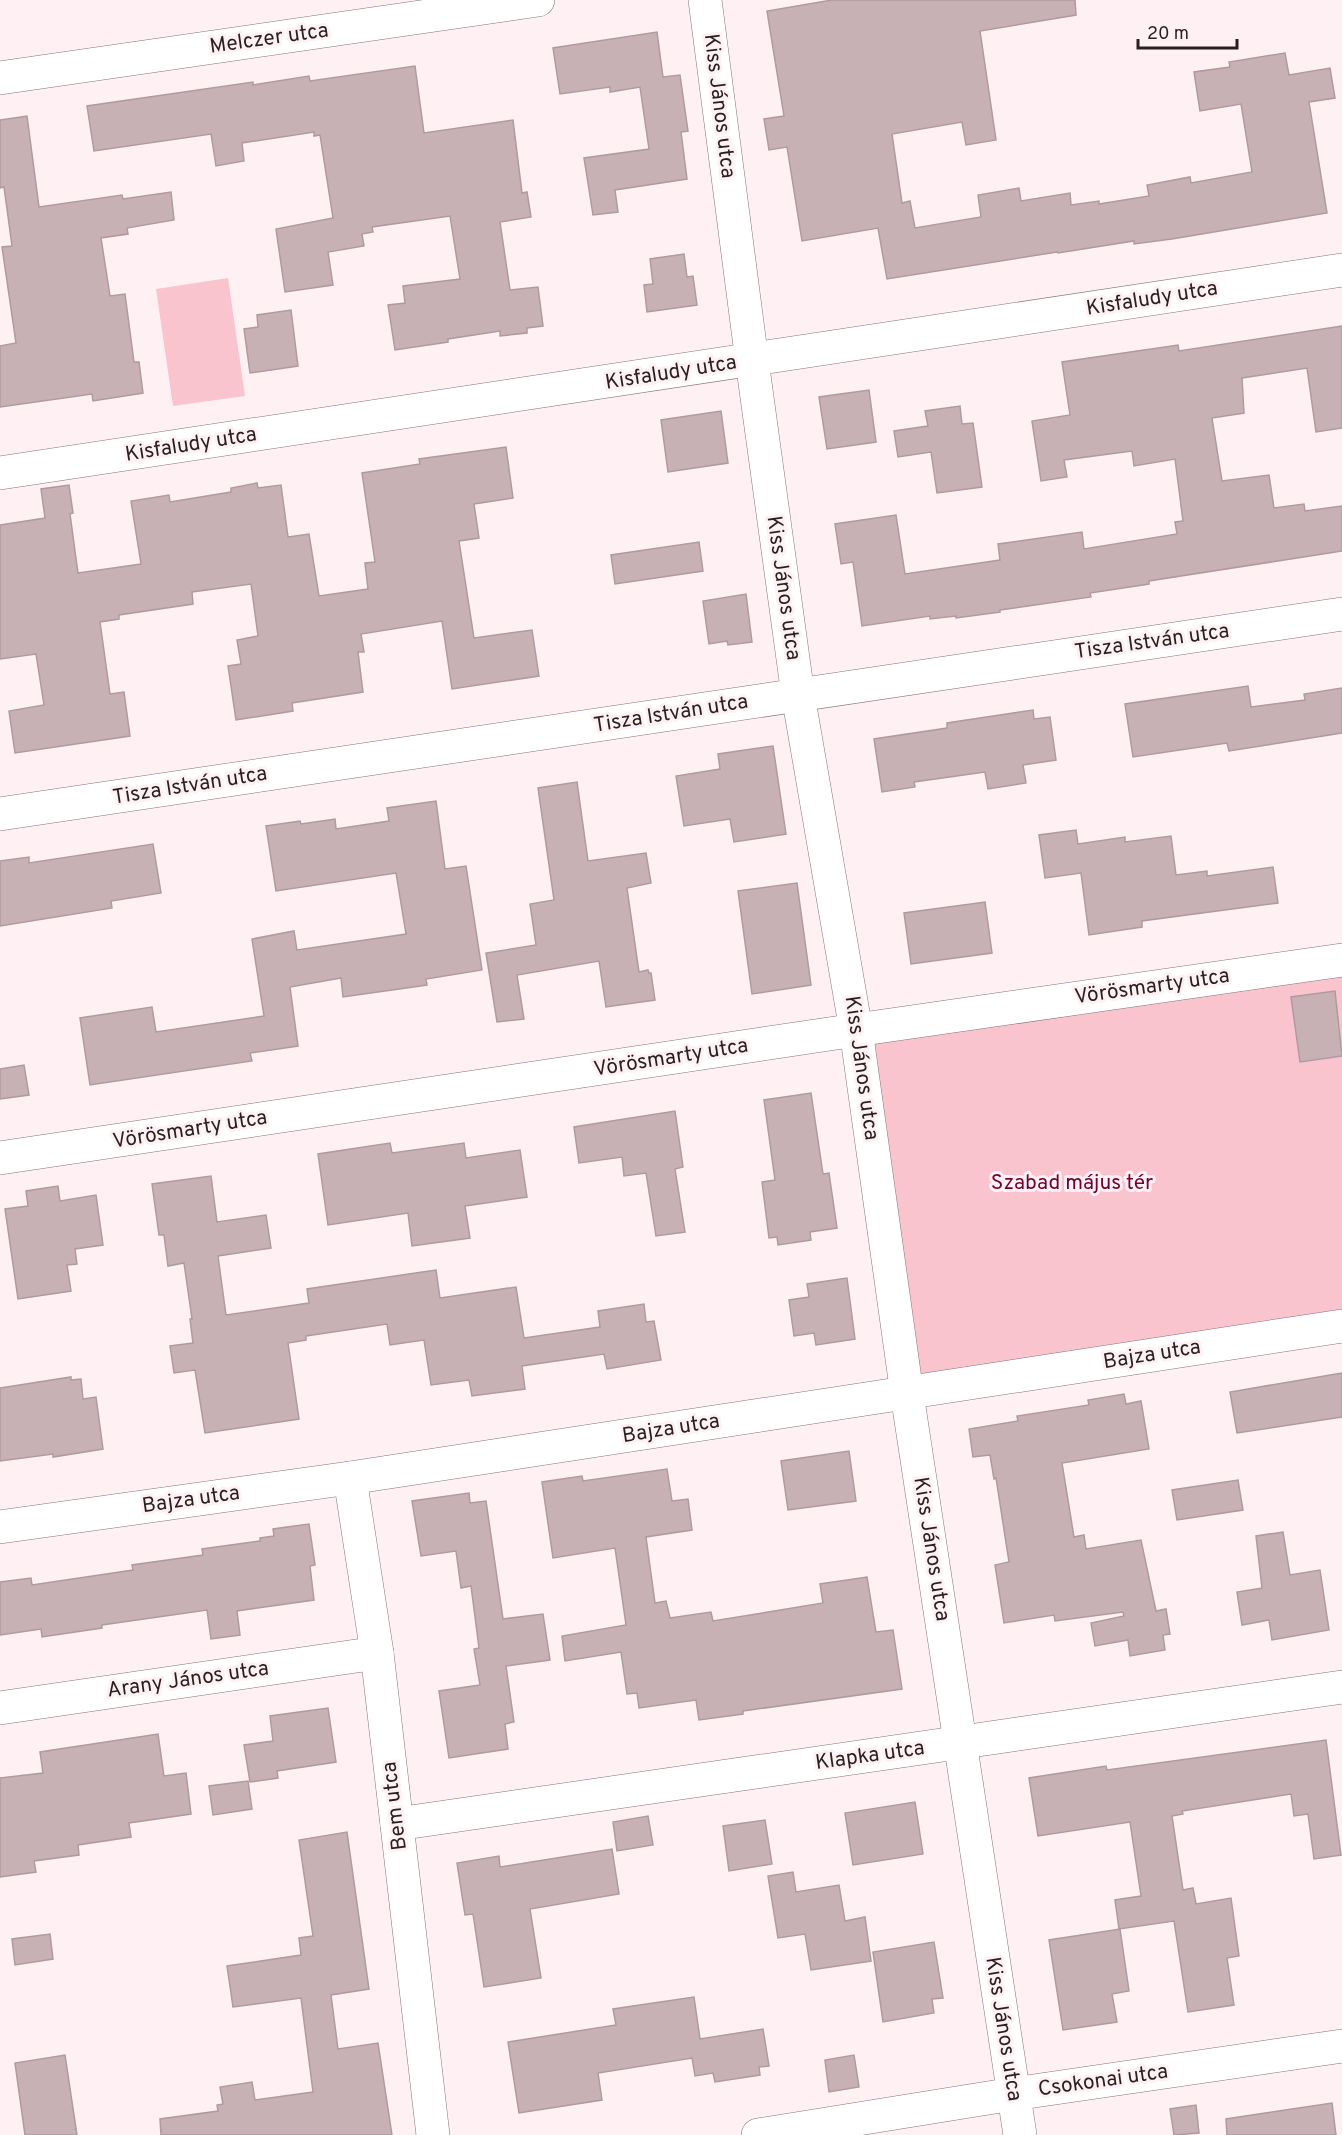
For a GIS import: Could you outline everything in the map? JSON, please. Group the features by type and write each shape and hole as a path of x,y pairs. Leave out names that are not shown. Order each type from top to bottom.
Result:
{"street":[{"name":"Melczer utca","path":"0,78 538,0"},
{"name":"Kiss János utca","path":"705,0 798,695 856,1030 907,1394 1020,2135"},
{"name":"Kisfaludy utca","path":"0,473 1342,270"},
{"name":"Tisza István utca","path":"0,814 1342,614"},
{"name":"Vörösmarty utca","path":"0,1158 1342,960"},
{"name":"Bajza utca","path":"0,1527 350,1478 1342,1326"},
{"name":"Bem utca","path":"350,1478 377,1653 433,2135"},
{"name":"Arany János utca","path":"0,1708 377,1653"},
{"name":"Klapka utca","path":"397,1824 1342,1687"},
{"name":"Csokonai utca","path":"758,2135 1013,2094 1342,2046"}],"green space":[{"path":"228,278 245,396 173,406 156,289"},
{"name":"Szabad május tér","path":"1342,960 1342,1326 907,1394 856,1030"}],"building":[{"path":"832,0 1075,0 1076,15 980,31 996,140 966,145 962,122 892,134 902,203 910,201 915,228 981,217 978,195 1019,188 1021,201 1070,193 1071,205 1099,201 1099,204 1149,196 1147,185 1190,177 1191,183 1252,172 1241,104 1200,111 1194,72 1230,67 1229,62 1285,53 1289,75 1330,68 1335,98 1309,102 1327,213 1172,239 1134,244 1134,241 887,279 878,228 802,241 787,147 769,150 764,119 784,116 767,11"},
{"path":"657,32 663,77 680,75 688,131 681,132 687,179 615,190 618,212 593,215 584,158 649,149 640,87 610,92 610,87 560,94 553,48"},
{"path":"415,66 424,133 513,120 522,193 527,192 531,217 500,222 510,290 538,287 543,326 527,328 527,333 500,336 500,331 395,350 388,305 405,303 403,286 460,279 450,216 372,227 373,232 362,234 364,246 328,252 333,285 285,292 276,229 333,218 320,135 314,136 314,132 242,143 244,161 216,166 211,134 94,151 87,106 253,82 253,85 309,76 310,81"},
{"path":"27,116 39,207 122,195 123,199 171,192 174,220 127,228 128,234 101,238 110,296 125,294 134,362 139,362 143,393 93,401 92,394 0,407 0,346 16,343 2,247 12,246 4,187 0,188 0,120"},
{"path":"684,254 687,277 693,276 697,305 647,312 644,285 653,284 650,259"},
{"path":"291,310 298,366 250,373 244,329 258,327 257,315"},
{"path":"1342,326 1342,428 1316,432 1307,368 1242,378 1244,413 1212,418 1222,481 1269,475 1274,508 1304,504 1305,511 1342,506 1342,551 1149,581 1149,584 1090,593 1091,597 1000,610 1000,612 956,618 956,616 930,619 930,616 862,626 853,562 841,564 835,524 896,515 905,574 1000,560 998,544 1082,532 1084,549 1177,534 1175,522 1183,521 1175,459 1134,466 1132,451 1064,460 1067,477 1041,481 1032,421 1070,415 1062,362 1178,345 1179,351"},
{"path":"869,390 876,442 827,449 819,397"},
{"path":"960,406 962,424 973,423 982,487 937,493 931,452 898,457 894,431 928,426 925,411"},
{"path":"721,411 728,463 668,472 661,420"},
{"path":"506,447 513,498 474,504 479,538 459,541 474,638 532,630 539,676 452,689 442,621 361,634 364,652 358,652 363,692 292,703 293,711 236,720 228,666 241,664 237,640 258,636 251,584 192,592 193,604 119,615 119,619 100,622 110,694 124,692 130,736 15,753 9,711 44,705 36,654 0,659 0,525 45,518 41,489 69,485 73,513 70,514 78,573 141,564 131,501 169,495 170,502 231,492 231,488 257,483 258,488 281,485 288,537 309,534 319,596 368,589 365,563 375,562 362,473 420,464 419,459"},
{"path":"699,542 703,571 615,584 611,555"},
{"path":"746,594 752,642 728,645 727,641 709,644 703,601"},
{"path":"1248,686 1251,707 1305,700 1304,694 1342,688 1342,733 1229,751 1227,743 1133,757 1125,704"},
{"path":"1033,710 1034,719 1050,717 1056,760 1023,765 1026,783 988,789 985,772 914,782 915,787 882,792 874,739 947,728 947,723"},
{"path":"773,746 786,834 734,842 730,819 684,826 676,776 720,769 718,754"},
{"path":"577,782 588,861 646,853 651,883 627,888 639,972 648,970 651,973 655,1000 606,1007 599,961 517,975 524,1019 497,1022 486,953 536,945 530,904 554,900 538,788"},
{"path":"436,801 445,869 466,866 482,970 426,979 427,985 343,997 341,978 290,987 298,1046 250,1053 252,1061 90,1085 80,1018 152,1007 156,1032 264,1016 252,939 294,931 297,950 406,934 396,873 276,891 266,826 335,819 336,829 389,821 387,808"},
{"path":"1076,830 1078,844 1125,837 1125,842 1171,836 1176,875 1207,871 1207,876 1273,867 1278,903 1142,921 1142,927 1089,935 1081,873 1045,878 1039,835"},
{"path":"153,844 161,893 111,901 112,908 0,926 0,861 29,857 29,863"},
{"path":"797,883 811,985 752,994 738,891"},
{"path":"985,902 992,953 911,964 904,913"},
{"path":"1335,991 1342,1056 1300,1062 1291,997"},
{"path":"24,1065 29,1095 0,1099 0,1069"},
{"path":"811,1093 823,1174 829,1173 837,1228 810,1232 811,1240 778,1245 777,1237 769,1238 762,1182 775,1180 764,1100"},
{"path":"675,1111 683,1167 675,1169 685,1232 656,1236 646,1173 624,1176 622,1157 579,1163 574,1127"},
{"path":"390,1143 392,1153 464,1143 466,1158 520,1150 527,1197 465,1206 470,1238 412,1246 408,1213 328,1225 318,1154"},
{"path":"211,1176 217,1222 266,1215 271,1248 218,1256 226,1315 309,1303 307,1289 436,1270 440,1298 516,1287 524,1338 600,1327 598,1311 644,1304 646,1322 654,1321 661,1360 607,1369 604,1354 522,1366 525,1389 472,1396 469,1380 431,1385 424,1340 390,1345 387,1324 306,1336 306,1340 288,1343 299,1419 205,1433 195,1370 174,1373 170,1346 193,1343 190,1319 192,1319 184,1263 168,1266 164,1235 159,1235 152,1184"},
{"path":"58,1186 60,1201 96,1195 103,1245 75,1249 77,1264 67,1265 71,1291 18,1299 5,1209 28,1206 26,1191"},
{"path":"847,1278 855,1339 816,1345 814,1333 794,1336 789,1300 809,1297 807,1284"},
{"path":"1342,1373 1342,1417 1237,1433 1230,1392"},
{"path":"71,1377 71,1380 81,1379 83,1399 96,1397 103,1449 53,1457 53,1454 0,1461 0,1388"},
{"path":"1124,1394 1126,1404 1141,1401 1149,1449 1062,1463 1074,1537 1084,1535 1086,1549 1141,1540 1156,1611 1166,1609 1170,1634 1163,1635 1165,1650 1130,1656 1128,1640 1095,1646 1091,1623 1124,1616 1123,1612 1055,1621 1054,1615 1004,1623 995,1565 1009,1562 996,1478 994,1479 990,1455 973,1457 969,1429 1018,1421 1017,1416 1089,1405 1088,1400"},
{"path":"849,1451 856,1501 788,1510 781,1461"},
{"path":"667,1469 672,1501 688,1499 692,1530 646,1537 655,1603 666,1601 670,1618 711,1612 713,1621 823,1603 820,1584 867,1577 876,1632 893,1630 902,1689 743,1711 743,1714 699,1720 696,1700 639,1708 637,1693 627,1694 621,1652 565,1661 562,1636 626,1625 615,1548 553,1558 542,1482 582,1476 583,1481"},
{"path":"1238,1480 1243,1510 1177,1520 1172,1490"},
{"path":"469,1493 470,1503 486,1501 503,1619 543,1614 550,1660 506,1666 514,1722 505,1724 508,1749 449,1758 439,1691 480,1685 474,1649 479,1648 471,1586 461,1588 456,1551 421,1556 412,1501"},
{"path":"309,1524 315,1565 310,1566 314,1600 237,1611 240,1635 211,1639 207,1610 102,1625 102,1628 42,1637 41,1629 0,1635 0,1582 31,1578 32,1585 133,1570 132,1565 203,1555 202,1549 260,1541 260,1538 274,1536 273,1529"},
{"path":"1283,1532 1290,1575 1320,1570 1329,1630 1272,1640 1269,1620 1242,1625 1237,1592 1262,1588 1256,1536"},
{"path":"328,1708 336,1762 277,1771 278,1778 250,1782 244,1745 273,1741 270,1716"},
{"path":"158,1734 164,1776 186,1773 191,1814 129,1823 131,1837 78,1845 79,1855 34,1861 36,1872 0,1877 0,1778 43,1773 40,1752"},
{"path":"1326,1740 1341,1855 1314,1859 1308,1814 1294,1816 1291,1794 1182,1811 1183,1814 1172,1816 1183,1890 1193,1888 1196,1904 1231,1898 1239,1956 1227,1958 1234,2005 1188,2012 1174,1921 1119,1929 1115,1900 1141,1896 1130,1822 1038,1836 1029,1778 1106,1766 1107,1770"},
{"path":"248,1781 252,1809 213,1815 209,1786"},
{"path":"915,1802 923,1854 853,1865 845,1813"},
{"path":"648,1816 653,1845 617,1851 613,1822"},
{"path":"765,1820 772,1864 729,1871 723,1826"},
{"path":"347,1832 369,1989 331,1995 338,2049 378,2043 392,2135 161,2135 160,2119 218,2111 217,2105 223,2104 220,2087 252,2082 255,2100 313,2092 301,1998 233,2007 227,1966 301,1955 299,1938 313,1936 299,1840"},
{"path":"612,1849 619,1894 530,1909 541,1978 484,1987 473,1914 465,1915 457,1863 499,1856 500,1867"},
{"path":"793,1872 796,1892 839,1885 845,1921 865,1917 871,1961 811,1970 805,1934 778,1938 768,1876"},
{"path":"1120,1929 1129,1991 1112,1994 1117,2022 1063,2030 1049,1940"},
{"path":"50,1934 53,1959 15,1965 12,1939"},
{"path":"934,1942 943,1998 932,1999 934,2013 883,2022 873,1952"},
{"path":"694,1997 700,2039 763,2029 769,2066 759,2067 760,2075 715,2082 713,2073 695,2076 692,2058 598,2073 602,2100 519,2113 508,2042 616,2025 613,2009"},
{"path":"65,2055 77,2135 25,2135 15,2063"},
{"path":"854,2055 859,2087 829,2092 825,2060"},
{"path":"1332,2103 1336,2135 1227,2135 1226,2119"},
{"path":"1196,2105 1199,2133 1174,2135 1170,2109"}]}
